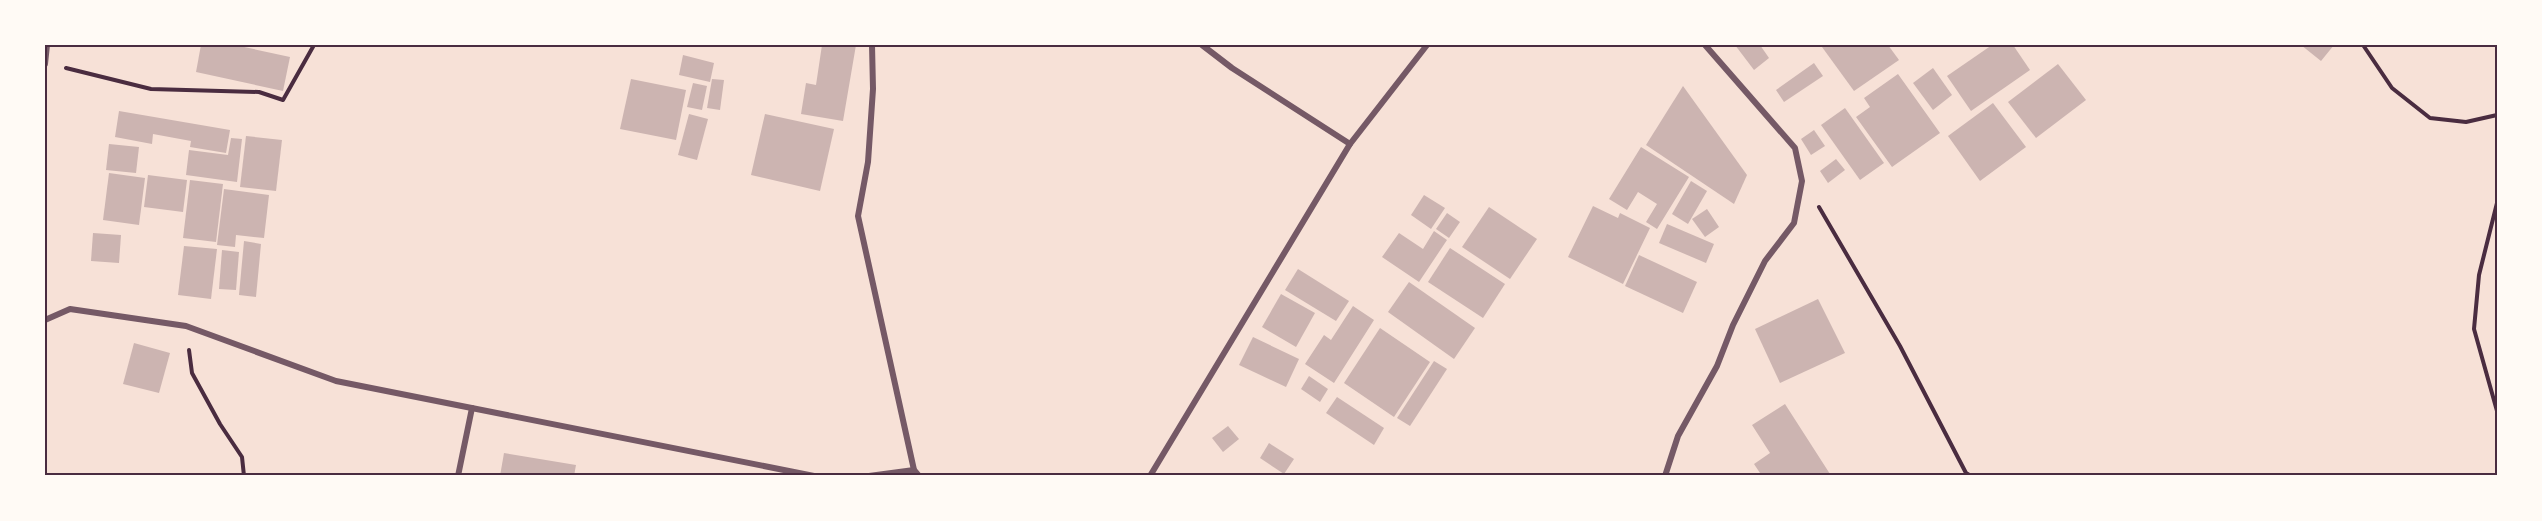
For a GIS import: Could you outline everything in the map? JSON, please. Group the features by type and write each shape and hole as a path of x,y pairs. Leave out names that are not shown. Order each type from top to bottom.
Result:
{"street":[{"path":"45,63 47,45"},
{"path":"869,476 917,473 858,216 868,162 873,89 872,45"},
{"path":"1202,45 1232,68 1350,144"},
{"path":"1150,476 1350,144 1427,45"},
{"path":"1665,476 1678,436 1717,366 1733,325 1765,261 1794,223 1802,181 1795,148 1705,45"},
{"path":"45,320 69,309 186,326 336,381 814,476"},
{"path":"458,476 472,408"}],"path":[{"path":"45,63 151,89 259,92 283,100 314,45"},
{"path":"2363,45 2392,88 2430,118 2466,122 2497,116"},
{"path":"1802,181 1839,238 1900,346 1966,473 1971,476"},
{"path":"2497,203 2479,275 2474,329 2497,411"},
{"path":"186,326 192,373 220,424 242,457 244,476"}],"building":[{"path":"201,45 235,45 290,57 283,91 196,72"},
{"path":"822,45 856,45 843,121 801,114 806,83 816,85"},
{"path":"1735,45 1760,45 1769,58 1754,70"},
{"path":"1824,45 1888,45 1899,60 1854,91 1822,47"},
{"path":"1992,45 2013,45 2030,70 1971,111 1947,76"},
{"path":"2301,45 2334,45 2321,61"},
{"path":"683,55 714,63 710,82 679,75"},
{"path":"1814,63 1823,76 1784,102 1776,90"},
{"path":"2058,64 2086,100 2036,138 2008,102"},
{"path":"1933,68 1952,95 1933,110 1913,83"},
{"path":"1898,74 1940,133 1892,167 1856,117 1870,107 1864,98"},
{"path":"631,79 686,90 676,140 620,129"},
{"path":"712,79 724,80 720,110 707,108"},
{"path":"693,83 707,86 702,110 687,107"},
{"path":"1683,86 1747,175 1734,204 1646,145"},
{"path":"1993,103 2026,147 1980,181 1948,136"},
{"path":"1845,108 1884,163 1860,180 1821,125"},
{"path":"119,111 230,130 226,153 190,147 191,141 153,134 152,144 115,137"},
{"path":"689,114 708,119 697,160 678,155"},
{"path":"765,114 834,129 820,191 751,175"},
{"path":"1814,130 1825,146 1811,155 1801,139"},
{"path":"246,136 282,140 276,191 240,187"},
{"path":"231,138 242,139 237,182 186,175 189,150 228,155"},
{"path":"109,144 139,147 136,173 106,170"},
{"path":"1641,147 1689,177 1657,229 1646,222 1657,204 1638,192 1627,210 1609,199"},
{"path":"1836,159 1845,170 1828,183 1820,171"},
{"path":"109,173 145,178 139,225 103,220"},
{"path":"148,175 187,180 183,212 144,207"},
{"path":"190,180 223,184 216,242 183,238"},
{"path":"1691,181 1707,191 1688,224 1672,214"},
{"path":"224,189 269,195 264,238 236,235 235,247 217,245"},
{"path":"1424,195 1445,208 1431,229 1411,215"},
{"path":"1593,206 1618,218 1620,213 1650,228 1623,284 1568,257"},
{"path":"1489,207 1537,239 1510,279 1462,247"},
{"path":"1707,209 1719,227 1705,237 1692,219"},
{"path":"1447,213 1460,222 1449,238 1436,229"},
{"path":"1667,224 1714,244 1706,263 1659,243"},
{"path":"1434,231 1447,240 1419,282 1382,257 1399,233 1423,249"},
{"path":"93,233 121,235 119,263 91,261"},
{"path":"244,241 261,244 256,297 239,295"},
{"path":"184,246 217,249 211,299 178,295"},
{"path":"1450,248 1505,284 1483,318 1428,282"},
{"path":"222,250 239,252 236,290 219,289"},
{"path":"1639,255 1697,282 1683,313 1625,286"},
{"path":"1298,269 1349,301 1336,321 1285,290"},
{"path":"1409,282 1475,328 1454,359 1388,312"},
{"path":"1281,294 1315,313 1296,347 1262,327"},
{"path":"1818,299 1845,353 1780,383 1755,329"},
{"path":"1353,306 1374,320 1334,383 1305,364 1324,335 1331,340"},
{"path":"1380,328 1430,362 1394,417 1344,383"},
{"path":"1253,337 1299,359 1286,387 1239,365"},
{"path":"134,343 170,353 159,393 123,384"},
{"path":"1434,361 1447,369 1410,426 1397,418"},
{"path":"1309,376 1328,389 1320,402 1301,389"},
{"path":"1337,397 1384,428 1374,445 1326,413"},
{"path":"1785,404 1830,474 1826,476 1762,476 1754,464 1770,453 1752,425"},
{"path":"1228,426 1239,439 1223,452 1212,438"},
{"path":"1269,443 1294,459 1284,474 1260,458"},
{"path":"504,453 576,465 574,476 500,476"}]}
